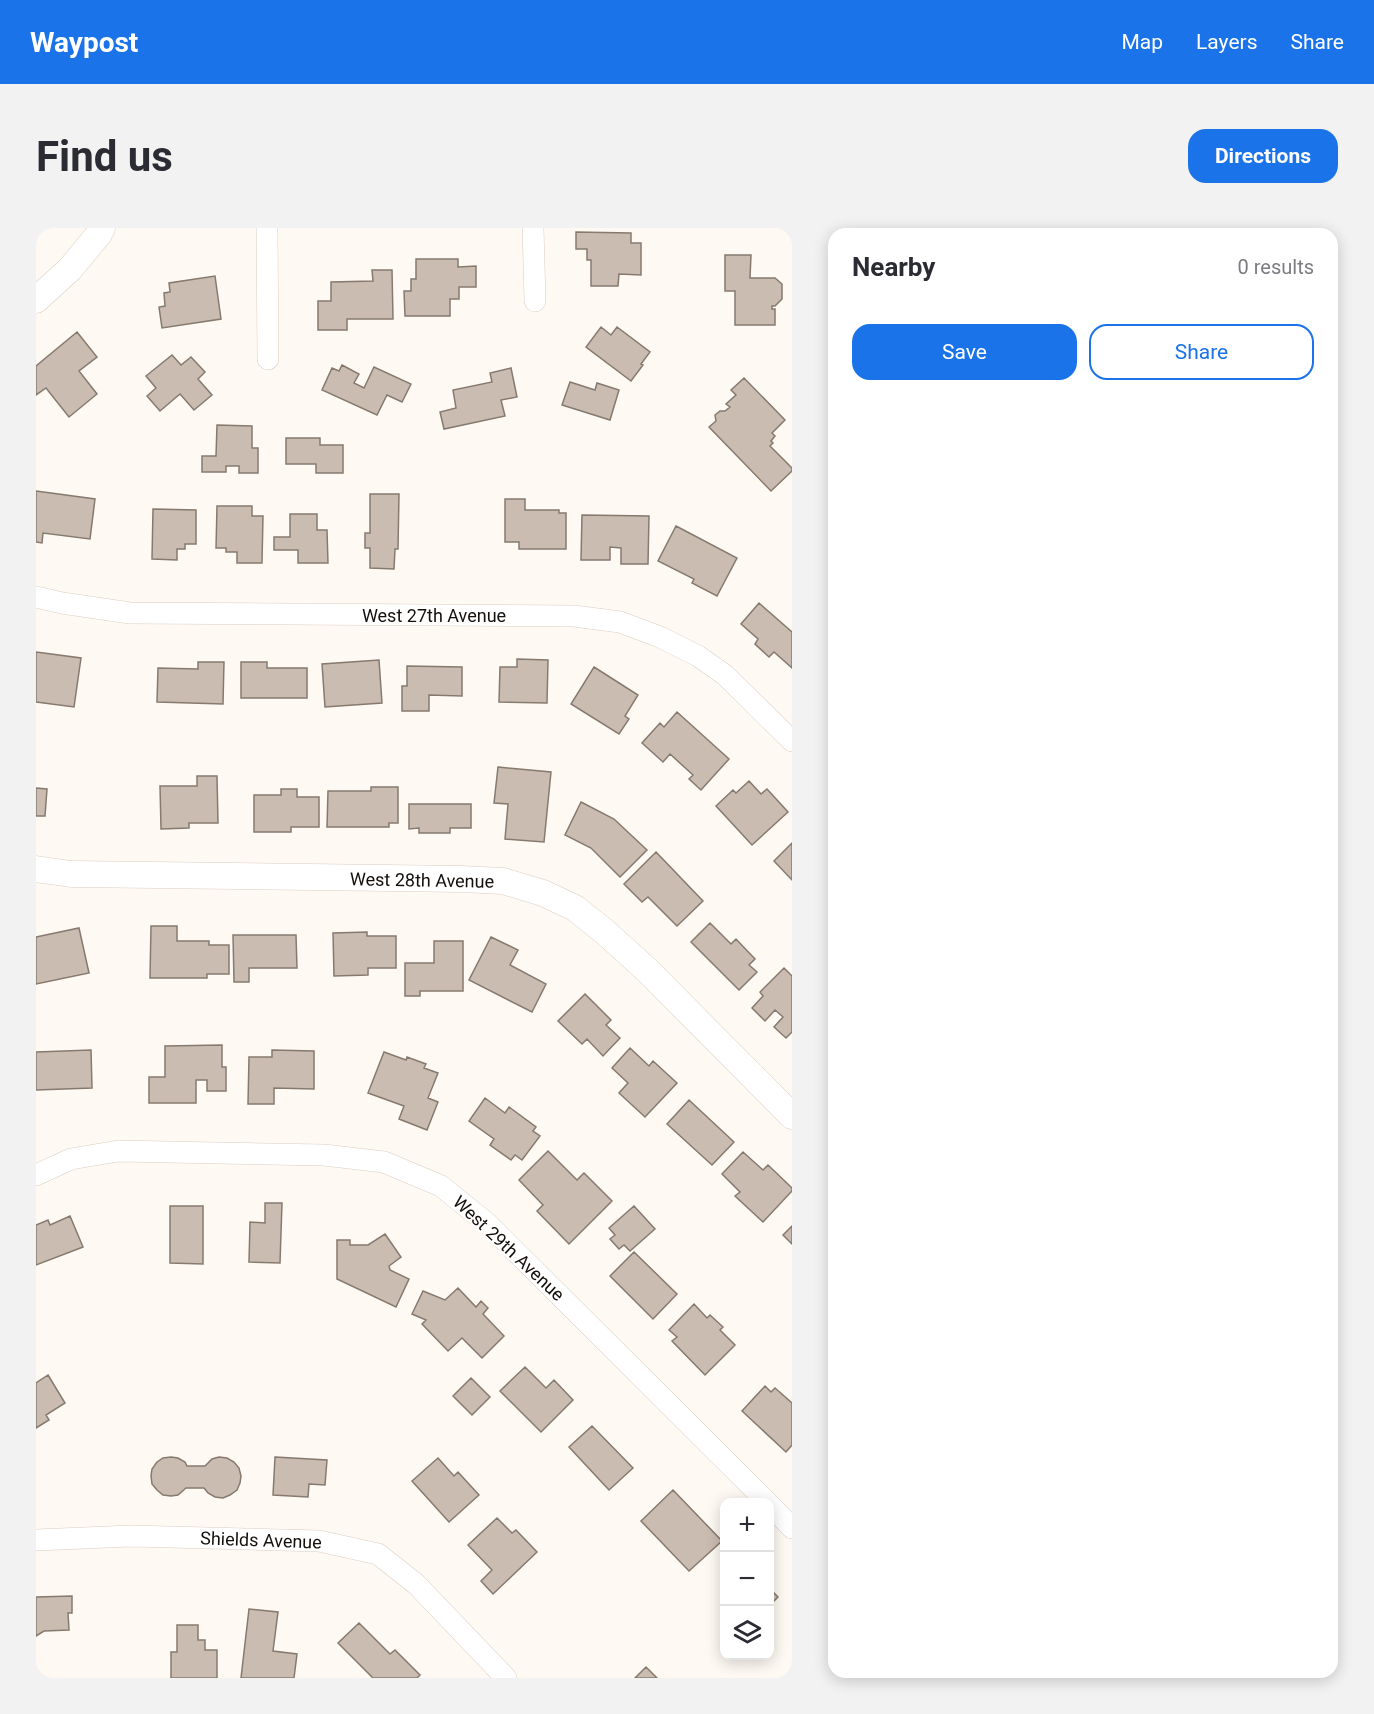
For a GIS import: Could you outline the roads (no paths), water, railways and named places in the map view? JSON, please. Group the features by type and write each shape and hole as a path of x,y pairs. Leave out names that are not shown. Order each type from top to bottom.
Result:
{"street":[{"path":"36,300 70,269 102,228"},
{"path":"267,228 268,359"},
{"path":"533,228 535,301"},
{"name":"West 27th Avenue","path":"36,597 130,613 574,616 620,622 660,636 698,656 725,675 792,741"},
{"name":"West 28th Avenue","path":"36,869 82,874 461,879 502,881 543,893 575,908 605,932 647,970 792,1116"},
{"name":"West 29th Avenue","path":"36,1175 71,1159 118,1151 324,1155 384,1162 441,1186 488,1224 762,1498"},
{"name":"West 29th Avenue","path":"774,1510 792,1528"},
{"name":"Shields Avenue","path":"36,1540 131,1536 319,1540 378,1554 416,1584 506,1678"}]}
